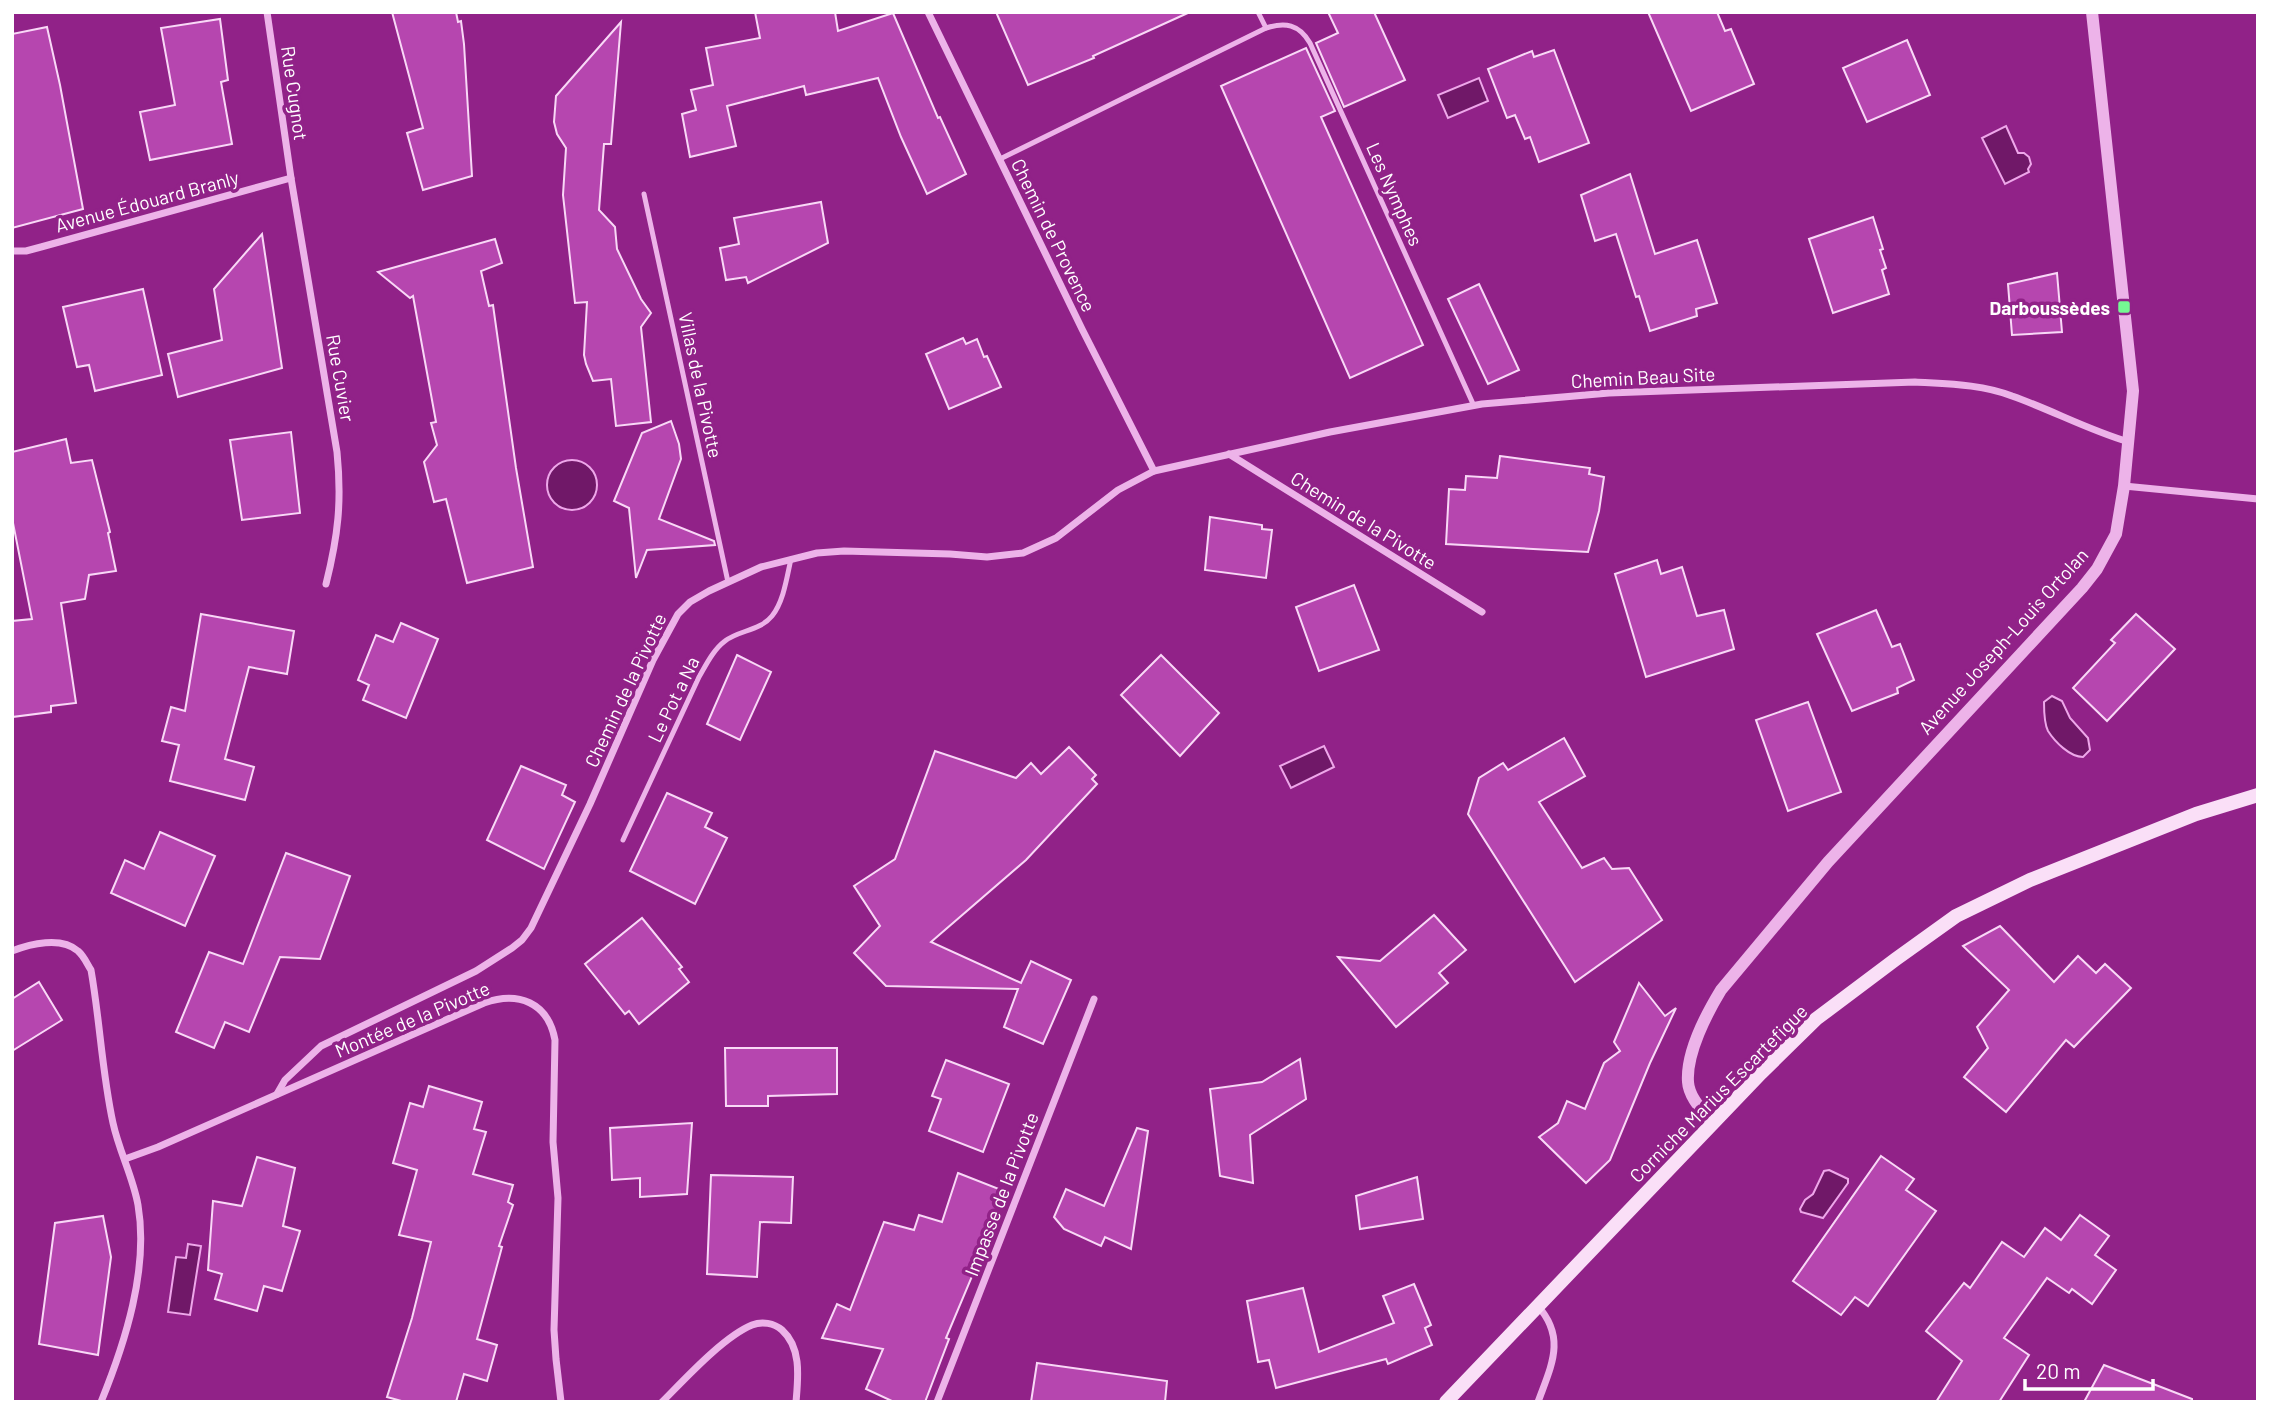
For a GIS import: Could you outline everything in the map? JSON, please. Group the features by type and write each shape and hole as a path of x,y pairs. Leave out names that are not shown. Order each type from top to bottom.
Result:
{"main road":[{"name":"Corniche Marius Escartefigue","path":"1446,1402 1816,1019 1956,916 2030,880 2196,814 2258,794"}],"street":[{"name":"Rue Cugnot","path":"267,12 291,178"},
{"name":"Chemin de Provence","path":"928,12 1154,471"},
{"name":"Avenue Joseph-Louis Ortolan","path":"1713,1124 1693,1097 1688,1083 1696,1039 1721,990 1828,862 2082,588 2097,569 2116,534 2130,442 2133,391 2092,12"},
{"name":"Avenue Édouard Branly","path":"12,251 26,251 291,178"},
{"name":"Rue Cuvier","path":"291,178 339,472 338,529 326,584"},
{"name":"Chemin Beau Site","path":"1154,471 1330,432 1474,406 1609,393 1915,382 1982,388 2012,396 2098,433 2130,442"},
{"name":"Chemin de la Pivotte","path":"1229,454 1482,612"},
{"name":"Chemin de la Pivotte","path":"277,1094 285,1080 321,1046 477,971 522,940 541,910 667,631 690,602 761,567 817,553 844,551 987,557 1023,553 1056,538 1118,490 1154,471"},
{"path":"2124,486 2258,499"},
{"path":"12,951 42,943 69,946 78,951 91,970 113,1124 134,1185 141,1227 138,1272 127,1328 101,1402"},
{"name":"Montée de la Pivotte","path":"125,1159 499,998 511,997 525,1001 545,1014 552,1025 555,1040 553,1142 558,1198 554,1330 555,1359 562,1402"},
{"name":"Impasse de la Pivotte","path":"937,1402 1094,999"},
{"path":"1537,1305 1546,1315 1551,1327 1555,1350 1538,1402"},
{"path":"662,1402 738,1332 755,1324 769,1323 779,1327 788,1336 793,1347 798,1378 796,1402"}],"lane":[{"path":"1258,12 1266,28"},
{"name":"Les Nymphes","path":"1000,159 1266,28 1277,25 1292,26 1300,30 1310,43 1474,406"},
{"name":"Villas de la Pivotte","path":"643,194 728,582"},
{"name":"Le Pot a Na","path":"622,840 710,658 726,640 763,624 773,615 791,559"}],"shaded area":[{"path":"1479,78 1488,101 1448,118 1438,95"},
{"path":"2006,126 2018,153 2029,157 2031,164 2029,172 2005,184 1982,138"},
{"path":"572,460 590,467 597,485 590,503 572,510 554,503 547,485 554,467"},
{"path":"2052,696 2062,701 2070,718 2088,738 2090,750 2083,757 2063,748 2048,731 2044,702"},
{"path":"1324,746 1334,767 1291,788 1280,766"},
{"path":"1829,1170 1848,1179 1848,1183 1823,1218 1801,1212 1805,1200 1813,1194 1824,1171"},
{"path":"188,1244 201,1246 190,1315 168,1312 176,1257 186,1258"}],"building":[{"path":"392,12 456,12 458,22 461,21 472,176 423,190 407,133 423,128"},
{"path":"755,12 835,12 838,31 893,13 938,118 940,117 966,174 927,194 878,78 806,95 804,86 727,106 736,146 690,157 682,114 696,110 691,90 713,85 706,48 760,38"},
{"path":"996,12 1190,12 1093,56 1094,58 1028,85"},
{"path":"1328,12 1374,12 1405,80 1344,107 1316,43 1338,33"},
{"path":"1648,12 1717,12 1725,31 1731,29 1754,84 1691,111"},
{"path":"220,19 228,80 221,82 232,144 150,160 140,112 175,105 161,28"},
{"path":"621,22 611,144 604,144 599,210 615,227 617,249 641,299 651,313 641,327 651,422 616,426 611,379 593,381 584,355 587,302 575,303 563,195 566,148 557,134 554,122 556,96"},
{"path":"47,27 83,209 12,228 12,34"},
{"path":"1907,40 1930,95 1867,122 1843,68"},
{"path":"1306,48 1335,111 1321,117 1423,345 1350,378 1221,86"},
{"path":"1554,50 1589,143 1539,162 1530,137 1525,139 1515,115 1507,118 1488,69 1532,51 1534,57"},
{"path":"1630,174 1655,254 1697,240 1717,303 1696,309 1697,316 1650,331 1616,234 1595,241 1581,195"},
{"path":"821,202 828,243 748,283 746,277 726,280 720,248 739,244 734,218"},
{"path":"1873,217 1883,249 1880,250 1886,268 1882,270 1889,294 1833,313 1809,239"},
{"path":"262,234 282,368 178,397 168,354 222,340 214,289"},
{"path":"495,239 502,263 481,271 489,306 493,305 533,567 467,583 446,499 434,502 424,462 437,445 431,423 436,422 413,296 410,298 378,272"},
{"path":"2057,273 2062,332 2012,335 2008,284"},
{"path":"1479,284 1519,370 1488,384 1448,299"},
{"path":"143,289 162,375 95,391 89,365 77,367 63,307"},
{"path":"963,338 966,344 977,339 1001,387 949,409 926,354"},
{"path":"671,421 681,459 659,519 714,541 715,545 647,550 636,578 629,508 614,501 642,433"},
{"path":"291,432 300,513 242,520 230,440"},
{"path":"66,439 71,463 92,460 110,532 108,533 116,571 89,575 85,599 61,603 76,703 51,706 51,712 12,717 12,621 32,619 12,518 12,452"},
{"path":"1500,456 1590,468 1589,474 1604,477 1599,511 1588,552 1446,544 1449,489 1465,490 1466,476 1497,478"},
{"path":"1210,517 1262,525 1262,529 1272,530 1266,578 1205,570"},
{"path":"1657,560 1661,574 1682,567 1697,616 1724,610 1734,649 1646,677 1615,574"},
{"path":"1354,585 1379,650 1319,671 1296,607"},
{"path":"1876,610 1892,647 1900,644 1914,680 1897,688 1898,693 1852,711 1817,634"},
{"path":"201,614 294,631 287,674 249,667 225,759 254,767 245,800 170,781 179,745 162,741 171,707 185,711"},
{"path":"2136,614 2175,649 2107,721 2073,688 2115,643 2111,640"},
{"path":"401,623 438,639 406,718 363,700 369,685 358,680 376,635 393,642"},
{"path":"737,655 771,672 740,740 707,724"},
{"path":"1161,655 1219,713 1180,756 1121,695"},
{"path":"1808,702 1841,792 1788,811 1756,720"},
{"path":"1564,738 1585,776 1539,802 1582,868 1604,858 1612,869 1629,868 1662,920 1575,982 1468,814 1479,778 1503,763 1508,770"},
{"path":"1069,747 1096,775 1092,779 1097,784 1026,860 931,942 1021,983 1031,961 1071,980 1043,1044 1004,1027 1018,989 886,986 854,953 880,926 854,886 895,859 935,751 1016,778 1031,763 1041,774"},
{"path":"521,766 566,785 562,795 575,802 544,869 487,840"},
{"path":"667,793 712,813 705,827 727,838 695,904 630,871"},
{"path":"160,832 215,856 185,926 111,893 125,860 144,869"},
{"path":"286,853 350,876 320,959 280,957 249,1032 225,1022 214,1048 176,1032 209,952 243,964"},
{"path":"1434,915 1466,950 1439,973 1448,983 1396,1027 1338,957 1380,961"},
{"path":"642,918 682,967 679,969 689,982 639,1024 629,1011 625,1014 585,964"},
{"path":"2000,926 2054,982 2078,956 2096,973 2105,964 2131,988 2074,1047 2066,1040 2006,1112 1964,1077 1988,1048 1977,1027 2009,990 1963,946"},
{"path":"39,982 62,1020 12,1051 12,999"},
{"path":"1639,983 1665,1016 1676,1008 1610,1160 1586,1183 1539,1137 1558,1123 1567,1101 1585,1109 1604,1063 1620,1051 1614,1042"},
{"path":"725,1048 837,1048 837,1094 768,1096 768,1106 726,1106"},
{"path":"1300,1059 1306,1099 1250,1135 1253,1183 1220,1176 1210,1089 1262,1082"},
{"path":"946,1060 1009,1084 983,1152 929,1131 941,1099 932,1096"},
{"path":"429,1086 482,1102 474,1129 486,1132 473,1174 513,1185 508,1202 513,1205 499,1246 502,1247 477,1339 497,1345 487,1381 464,1374 456,1402 405,1402 387,1397 412,1318 431,1242 399,1235 417,1170 393,1163 410,1103 423,1107"},
{"path":"692,1123 687,1194 640,1197 640,1178 612,1180 610,1128"},
{"path":"1137,1128 1148,1131 1131,1249 1105,1237 1101,1246 1064,1229 1054,1217 1066,1189 1104,1206"},
{"path":"1881,1156 1914,1179 1906,1190 1936,1211 1868,1306 1855,1297 1841,1315 1793,1281"},
{"path":"257,1157 295,1168 283,1226 300,1231 282,1291 264,1286 257,1311 215,1299 222,1274 208,1270 213,1201 242,1206"},
{"path":"958,1173 1004,1191 946,1338 949,1339 925,1402 894,1402 866,1389 883,1349 822,1338 837,1304 850,1310 884,1222 914,1230 919,1215 942,1222"},
{"path":"711,1175 793,1177 791,1223 760,1222 757,1277 707,1274"},
{"path":"1417,1177 1423,1219 1360,1229 1356,1196"},
{"path":"2080,1215 2109,1236 2095,1255 2116,1270 2092,1304 2072,1289 2069,1293 2047,1278 2004,1338 2029,1355 1999,1402 1936,1402 1962,1361 1926,1331 1964,1283 1970,1288 2002,1242 2024,1257 2045,1228 2061,1240"},
{"path":"103,1216 111,1257 98,1355 39,1344 55,1223"},
{"path":"1414,1284 1431,1325 1425,1328 1432,1345 1388,1364 1386,1359 1276,1388 1269,1360 1258,1362 1247,1301 1303,1288 1319,1352 1394,1323 1383,1296"},
{"path":"1037,1363 1167,1381 1165,1402 1031,1402"},
{"path":"2104,1365 2192,1399 2192,1402 2084,1402"}],"place":[{"name":"Darboussèdes","path":"2124,307"}]}
